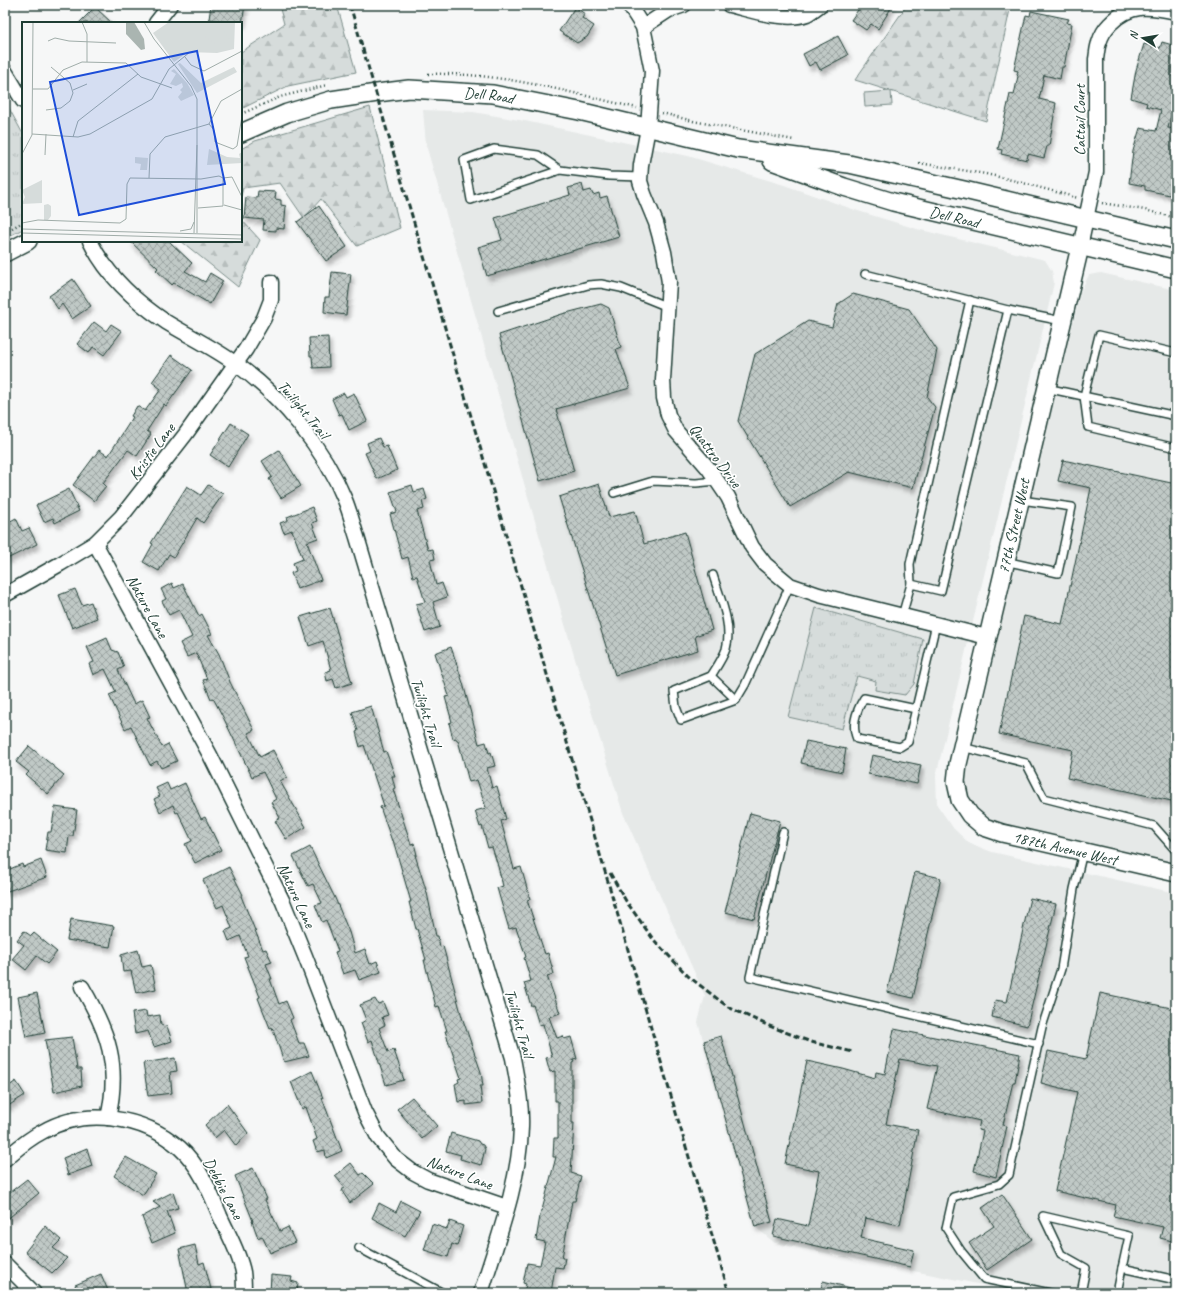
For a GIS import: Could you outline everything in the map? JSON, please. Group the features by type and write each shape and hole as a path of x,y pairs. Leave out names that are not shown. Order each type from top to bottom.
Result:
{"street":[{"path":"157,22 170,5"},
{"path":"629,5 643,27 669,10 684,5"},
{"path":"729,5 780,16 794,16 807,13 820,5"},
{"path":"1126,8 1159,8 1176,12"},
{"name":"Cattail Court","path":"1080,247 1096,172 1096,58 1099,43 1106,29 1126,8"},
{"name":"Quattro Drive","path":"643,27 652,70 648,128 641,165 640,181 656,223 664,252 669,282 664,398 668,415 676,431 709,469 728,497 752,547 765,564 790,585 819,595 987,637"},
{"path":"5,71 22,99"},
{"name":"Dell Road","path":"242,133 288,113 331,100 408,89 493,94 579,111 738,149 849,164 1087,218 1176,240"},
{"name":"Dell Road","path":"738,149 844,187 886,200 1176,270"},
{"path":"5,253 26,242"},
{"name":"Twilight Trail","path":"91,242 112,273 125,288 145,306 166,322 249,373 278,400 304,431 327,464 345,499 513,1058 520,1092 521,1128 518,1162 507,1207 481,1293"},
{"name":"77th Street West","path":"964,806 960,800 956,782 958,764 1080,247"},
{"name":"Kristie Lane","path":"5,595 95,543 121,517 185,435 236,364 264,318 271,300 271,282"},
{"name":"Nature Lane","path":"95,543 210,755 283,902 365,1112 378,1137 396,1159 418,1175 428,1180 507,1207"},
{"name":"187th Avenue West","path":"964,806 970,815 984,827 1002,833 1176,871"},
{"path":"82,987 105,1031 111,1054 113,1080 112,1104 108,1118"},
{"name":"Debbie Lane","path":"5,1158 42,1131 65,1122 89,1118 108,1118 139,1124 161,1134 181,1149 197,1169 209,1190 237,1254 243,1272 244,1293"},
{"path":"5,1264 34,1293"}],"lane":[{"path":"560,170 538,155 494,149 464,160 471,200 560,170 610,176 641,177"},
{"path":"865,274 1008,310 1062,321"},
{"path":"498,311 588,285 601,284 621,288 668,307"},
{"path":"902,616 911,584 910,564 970,300"},
{"path":"911,584 941,591 1008,310"},
{"path":"1176,353 1099,335 1084,396 1088,427 1176,448"},
{"path":"1046,388 1176,416"},
{"path":"614,493 653,481 696,483 717,481"},
{"path":"1005,561 1058,573 1072,507 1020,500"},
{"path":"713,575 726,618 729,634 726,650 711,676 674,691 676,707 681,720 736,700 745,685 790,585"},
{"path":"916,709 864,698 859,706 854,721 854,732 857,739 900,747 908,742 916,709 936,624"},
{"path":"711,676 736,700"},
{"path":"962,747 1026,763 1044,798 1154,826 1176,851"},
{"path":"783,832 750,977 1039,1044"},
{"path":"1050,1293 984,1279 961,1252 946,1228 953,1197 999,1184 1009,1175 1042,1027 1061,969 1074,889 1083,851"},
{"path":"1082,1293 1086,1268 1061,1254 1044,1216 1129,1236 1117,1293"},
{"path":"359,1248 443,1293"},
{"path":"1122,1268 1176,1280"}],"path":[{"path":"5,232 22,223"}],"shaded area":[{"path":"423,110 473,112 525,121 688,156 784,185 858,211 917,229 1045,260 1052,271 1054,283 936,776 937,805 954,829 969,843 992,852 1176,893 1176,1293 1022,1293 775,1243 755,1227 698,1022 705,996 623,813 575,659 426,145"},
{"path":"1101,273 1176,290 1176,864 994,823 978,812 968,797 965,781 1045,436 1081,290 1089,275"}],"green space":[{"path":"279,5 337,5 356,72 288,86 242,109 242,51 284,24"},
{"path":"907,5 1011,5 986,121 855,80"},
{"path":"891,91 892,105 865,107 864,93"},
{"path":"5,101 22,132 22,230 5,238"},
{"path":"370,107 400,228 357,246 321,199 304,218 280,183 243,188 242,192 242,148 255,141"},
{"path":"242,220 260,240 238,287 182,242 242,242"},
{"path":"816,608 923,639 914,684 905,695 875,690 876,681 857,676 842,729 788,717"}],"building":[{"path":"211,5 245,5 242,24 242,22 209,19"},
{"path":"867,5 893,5 878,29 871,24 866,30 851,20 860,7 864,9"},
{"path":"95,7 111,22 80,22"},
{"path":"575,7 585,14 582,18 594,26 587,37 577,43 559,31"},
{"path":"1031,11 1069,19 1067,23 1072,24 1064,67 1062,67 1060,79 1044,75 1039,99 1056,103 1049,146 1047,146 1044,158 1028,154 1027,160 1001,154 1002,150 998,149 1010,94 1014,95 1018,76 1018,71 1014,70 1026,15 1030,16"},
{"path":"838,36 848,55 820,70 816,62 809,66 803,54"},
{"path":"1162,42 1176,46 1176,108 1173,107 1168,128 1176,129 1176,184 1175,191 1171,190 1170,195 1145,190 1145,186 1129,183 1133,151 1140,128 1156,131 1161,110 1146,106 1147,103 1131,98 1136,70 1144,44 1160,48"},
{"path":"582,184 584,192 591,190 593,195 599,193 600,198 607,196 619,237 487,276 478,247 502,240 495,218 570,195 568,188"},
{"path":"258,191 276,192 275,199 281,200 281,205 286,206 284,229 276,228 276,231 263,230 264,220 244,218 246,197 257,198"},
{"path":"319,206 347,247 326,261 297,222"},
{"path":"131,242 170,242 192,263 185,271 205,282 210,273 223,281 210,304 174,283 172,285 156,270 158,268"},
{"path":"332,272 351,274 346,315 324,312 325,297 329,297"},
{"path":"73,279 91,306 72,319 62,304 58,309 49,296"},
{"path":"853,294 909,309 937,350 927,397 935,407 913,488 849,472 790,507 738,421 755,354 808,321 832,327 838,304"},
{"path":"601,304 609,308 621,347 616,349 630,388 556,409 574,471 540,481 499,335 562,314"},
{"path":"94,322 106,331 111,324 122,331 104,355 93,347 89,353 77,344"},
{"path":"328,337 329,367 313,368 312,356 310,356 309,338"},
{"path":"171,355 192,370 166,406 164,404 147,431 151,434 137,456 128,450 103,483 106,486 94,501 73,485 99,450 108,456 133,417 131,416 137,406 145,411 161,389 152,382"},
{"path":"344,393 346,397 354,393 367,421 349,430 342,414 339,415 332,399"},
{"path":"231,423 248,434 228,467 210,455"},
{"path":"379,438 383,447 387,446 397,470 377,479 365,453 370,451 367,443"},
{"path":"279,450 301,486 281,498 269,479 272,477 262,461"},
{"path":"1063,460 1176,484 1176,802 1067,778 1073,750 999,734 1024,616 1062,624 1091,488 1058,481"},
{"path":"599,484 609,517 635,511 644,544 685,532 712,630 695,636 698,650 615,675 559,497"},
{"path":"208,485 223,494 203,523 197,518 174,557 169,554 159,571 143,562 153,544 151,543 187,486 201,495"},
{"path":"412,485 414,492 424,489 427,499 422,501 424,509 417,511 428,550 433,549 435,559 430,560 436,585 442,583 447,597 433,602 440,627 425,632 416,604 425,602 417,576 413,577 408,557 402,559 390,514 397,512 390,492"},
{"path":"69,489 79,511 55,523 53,518 44,522 36,505"},
{"path":"312,507 317,521 312,523 318,538 307,542 321,580 297,589 291,573 296,571 293,563 303,559 292,530 284,533 280,523 288,520 287,517"},
{"path":"16,518 22,531 29,528 37,544 5,560 5,524"},
{"path":"172,583 174,588 183,584 199,616 202,614 212,634 208,635 219,654 230,682 254,730 248,733 260,757 273,750 287,777 280,781 306,827 286,839 275,821 280,818 271,802 276,799 263,772 252,777 223,717 213,698 211,699 203,680 207,679 196,653 187,657 180,643 192,637 179,610 169,615 162,601 166,599 161,589"},
{"path":"75,589 82,605 91,602 97,618 72,628 59,595"},
{"path":"330,608 352,683 336,688 333,679 327,681 325,672 331,670 323,641 309,646 300,617"},
{"path":"107,638 112,650 118,652 124,667 118,670 134,704 142,700 150,717 147,718 162,747 168,744 177,761 161,768 157,761 150,765 131,726 125,729 109,695 116,692 105,669 93,675 89,664 94,662 87,647"},
{"path":"451,647 463,683 479,744 486,742 495,766 487,768 492,788 497,786 506,819 501,821 514,869 521,867 530,899 527,900 545,954 548,953 554,974 547,976 560,1013 549,1017 557,1038 563,1036 564,1039 571,1037 577,1059 573,1060 574,1062 572,1063 572,1123 574,1123 571,1173 581,1176 575,1201 572,1201 562,1258 565,1258 563,1268 555,1267 551,1293 524,1293 526,1284 523,1283 527,1263 540,1265 545,1242 536,1240 541,1210 556,1157 553,1157 554,1138 558,1138 558,1101 555,1101 555,1071 550,1072 546,1058 552,1057 543,1024 539,1025 524,983 531,981 524,958 526,957 516,927 509,929 497,888 503,886 497,863 492,847 488,848 482,826 480,827 475,811 486,808 477,780 469,782 458,740 456,740 456,738 453,739 449,723 452,722 445,697 449,696 435,653"},
{"path":"371,706 384,752 386,751 395,776 392,776 395,788 393,789 411,844 414,843 417,855 415,855 427,893 436,936 438,936 440,947 443,946 462,1017 481,1072 483,1086 480,1086 482,1103 466,1105 466,1101 458,1102 455,1084 459,1082 458,1079 461,1078 445,1031 447,1031 439,1006 436,1007 424,960 426,960 409,902 411,902 393,840 392,841 380,807 384,806 364,745 360,747 356,732 358,731 352,712"},
{"path":"806,741 846,749 842,772 801,763"},
{"path":"29,746 64,775 48,794 26,775 29,772 16,762"},
{"path":"872,755 921,765 917,784 868,774"},
{"path":"167,783 170,790 185,783 201,819 205,817 221,850 195,863 185,844 192,841 178,812 176,813 173,805 160,812 154,799 160,796 156,788"},
{"path":"55,807 77,810 73,836 69,836 67,853 45,850 48,832 51,832"},
{"path":"750,813 780,821 754,919 725,912"},
{"path":"310,847 335,898 349,932 355,953 365,949 370,964 377,961 381,972 359,980 355,970 343,974 335,952 338,951 326,920 322,922 315,905 322,903 313,884 308,886 293,856"},
{"path":"41,860 47,877 5,892 5,871 22,864 23,867"},
{"path":"229,867 243,895 241,896 263,950 266,949 272,962 266,964 279,1004 286,1001 293,1018 290,1020 299,1043 304,1043 309,1056 284,1062 272,1027 270,1028 258,998 260,997 244,957 248,956 240,936 229,941 225,931 232,928 223,905 217,908 203,880"},
{"path":"915,872 941,878 913,998 887,992"},
{"path":"1030,898 1056,904 1027,1026 992,1017 995,1000 1007,1002"},
{"path":"71,919 114,926 110,947 67,940"},
{"path":"24,931 31,936 34,933 57,952 47,964 37,956 26,970 12,959 24,945 17,940"},
{"path":"138,950 142,967 151,965 156,989 136,993 131,971 123,972 121,955"},
{"path":"37,993 45,1033 26,1037 18,997"},
{"path":"1100,993 1176,1009 1176,1242 1160,1238 1163,1227 1113,1216 1116,1205 1055,1191 1077,1092 1041,1083 1048,1051 1086,1059"},
{"path":"375,999 378,1004 383,1002 388,1015 382,1017 385,1025 379,1028 388,1052 394,1050 404,1080 386,1085 372,1040 368,1042 361,1023 366,1020 360,1005"},
{"path":"146,1011 147,1017 160,1015 161,1025 167,1026 172,1041 154,1047 148,1031 135,1034 132,1013"},
{"path":"894,1029 1020,1054 1015,1082 1013,1082 1003,1125 1007,1126 996,1177 974,1171 983,1131 978,1130 980,1121 927,1109 937,1066 900,1059 886,1124 918,1130 900,1225 865,1218 861,1238 914,1250 910,1267 773,1236 777,1219 808,1226 819,1171 785,1164 807,1061 875,1078 876,1072 885,1074"},
{"path":"721,1036 772,1222 755,1227 704,1041"},
{"path":"72,1037 77,1069 81,1069 82,1086 54,1092 45,1040"},
{"path":"175,1058 177,1071 170,1072 172,1093 148,1096 143,1063"},
{"path":"312,1071 342,1151 326,1158 325,1150 317,1152 313,1141 317,1139 306,1107 302,1109 291,1082"},
{"path":"16,1081 25,1095 5,1108 5,1089"},
{"path":"412,1097 437,1126 422,1139 397,1109"},
{"path":"227,1104 248,1133 236,1146 224,1130 215,1138 205,1125"},
{"path":"451,1133 478,1141 483,1145 485,1149 481,1165 460,1159 461,1155 446,1151"},
{"path":"87,1148 92,1166 68,1175 63,1158"},
{"path":"126,1157 156,1174 143,1195 114,1176"},
{"path":"351,1163 360,1175 363,1173 374,1184 350,1203 341,1190 345,1188 335,1176"},
{"path":"253,1168 267,1199 265,1200 280,1231 288,1227 295,1242 270,1253 262,1236 258,1238 253,1221 235,1176"},
{"path":"27,1179 39,1193 5,1221 5,1196"},
{"path":"173,1192 178,1208 167,1211 175,1233 152,1243 142,1217 160,1207 153,1202"},
{"path":"1002,1194 1032,1239 987,1270 969,1243 994,1226 982,1208"},
{"path":"401,1201 420,1211 405,1236 372,1218 379,1203 396,1212"},
{"path":"450,1221 463,1226 457,1246 452,1244 448,1257 424,1250 432,1224 447,1229"},
{"path":"45,1226 61,1240 53,1248 67,1258 52,1273 25,1252"},
{"path":"195,1245 199,1264 204,1262 211,1289 196,1293 188,1293 179,1249"},
{"path":"101,1274 109,1293 78,1293 75,1285"},
{"path":"271,1275 292,1277 291,1281 298,1283 297,1293 270,1293"},
{"path":"823,1281 855,1289 854,1293 820,1293"}],"railway":[{"path":"350,5 729,1293"},
{"path":"610,873 626,901 653,939 688,976 728,1007 767,1025 811,1042 853,1052"}]}
